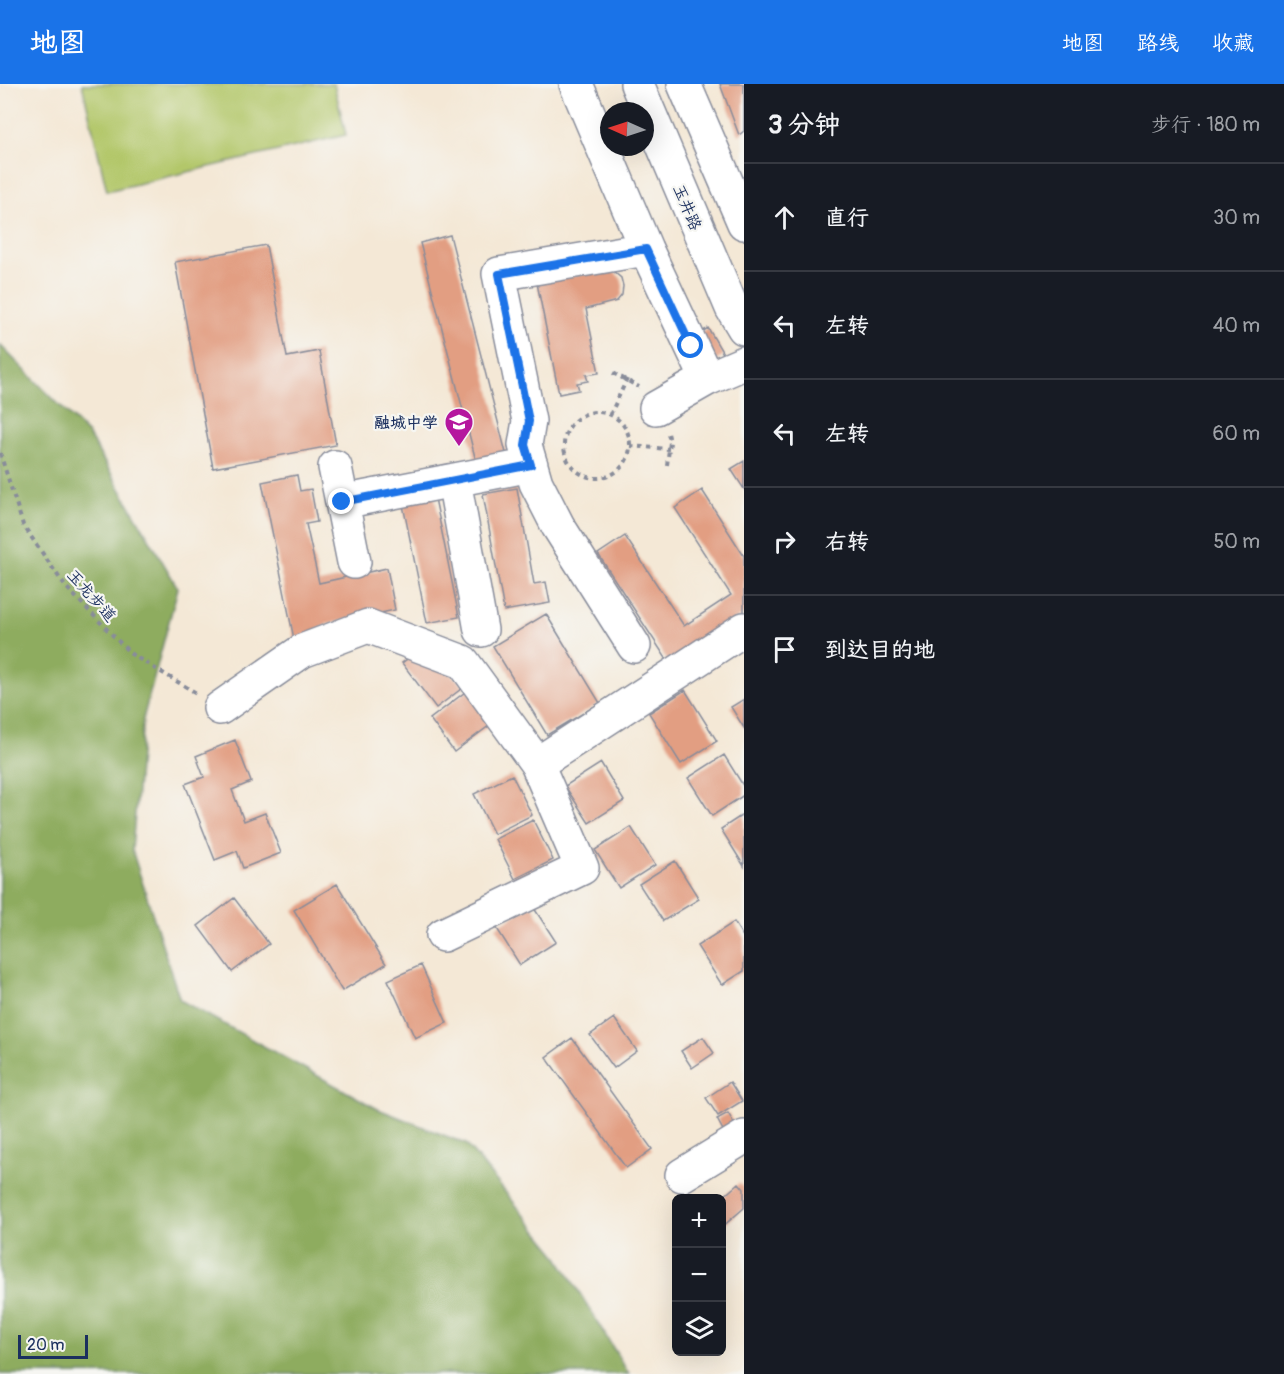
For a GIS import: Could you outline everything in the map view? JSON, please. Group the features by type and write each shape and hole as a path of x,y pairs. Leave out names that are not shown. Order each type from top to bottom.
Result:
{"street":[{"path":"576,84 646,249 707,379"},
{"name":"玉井路","path":"637,84 732,308 744,328"},
{"path":"684,84 744,223"},
{"path":"634,646 558,526 536,483 525,445 529,421 499,274 646,249"},
{"path":"656,408 707,379 744,363"},
{"path":"342,502 531,465"},
{"path":"335,467 354,562"},
{"path":"454,480 481,630"},
{"path":"220,708 302,651 368,626 463,662 537,764 582,868 443,934"},
{"path":"537,764 744,629"},
{"path":"682,1175 744,1137"}],"path":[{"path":"610,415 627,379"},
{"path":"592,412 603,412 610,415 628,432 630,446 626,463 609,476 588,477 571,465 566,456 564,445 566,433 572,423 581,416 592,412"},
{"path":"630,446 669,449"},
{"name":"玉龙步道","path":"0,453 23,525 65,586 131,654 220,708"}],"green space":[{"path":"82,84 334,84 346,135 107,191"},
{"path":"0,345 88,434 178,588 143,719 132,850 180,1000 378,1109 466,1144 556,1254 629,1374 0,1374"}],"building":[{"path":"720,84 744,84 744,131 739,135"},
{"path":"450,235 506,453 476,461 420,243"},
{"path":"266,245 287,357 319,351 336,445 213,468 175,262"},
{"path":"604,270 614,272 621,278 623,286 622,295 617,301 586,309 599,373 586,375 588,381 577,383 579,390 559,394 537,283"},
{"path":"708,328 724,355 710,364 694,337"},
{"path":"744,461 744,489 731,469"},
{"path":"297,475 300,491 311,489 317,522 306,524 319,583 387,568 395,610 328,624 295,644 262,482"},
{"path":"517,488 534,584 546,582 550,603 504,611 483,494"},
{"path":"702,490 744,556 744,614 669,663 598,554 625,536 684,626 731,595 675,508"},
{"path":"434,493 459,617 427,623 402,500"},
{"path":"546,614 600,703 547,735 493,646"},
{"path":"414,654 447,671 465,686 436,708 402,663"},
{"path":"473,686 498,719 454,752 430,719"},
{"path":"685,690 717,741 681,764 649,713"},
{"path":"744,699 744,728 731,707"},
{"path":"235,740 251,782 232,790 244,821 265,813 281,853 243,868 237,851 215,860 185,784 204,777 196,756"},
{"path":"724,755 744,787 744,795 712,816 688,778"},
{"path":"601,763 624,801 589,823 565,786"},
{"path":"512,775 532,815 494,834 474,794"},
{"path":"744,814 744,866 721,829"},
{"path":"533,820 553,860 515,879 495,839"},
{"path":"631,827 655,865 619,888 595,850"},
{"path":"675,861 699,899 663,921 639,884"},
{"path":"337,884 386,964 342,991 294,910"},
{"path":"234,898 269,944 232,972 198,926"},
{"path":"532,905 556,942 520,965 496,927"},
{"path":"734,922 744,938 744,971 722,985 697,946"},
{"path":"421,965 447,1023 415,1038 388,980"},
{"path":"614,1018 637,1051 614,1068 590,1035"},
{"path":"703,1037 714,1053 692,1068 681,1051"},
{"path":"572,1038 652,1149 626,1168 546,1057"},
{"path":"730,1082 742,1101 718,1116 706,1098"},
{"path":"728,1113 736,1127 725,1134 717,1119"},
{"path":"739,1183 744,1189 744,1208 726,1224 726,1194"}],"place":[{"name":"融城中学","path":"459,448"}],"route":[{"path":"342,502 531,465 525,445 529,421 499,274 646,249 691,346"}]}
